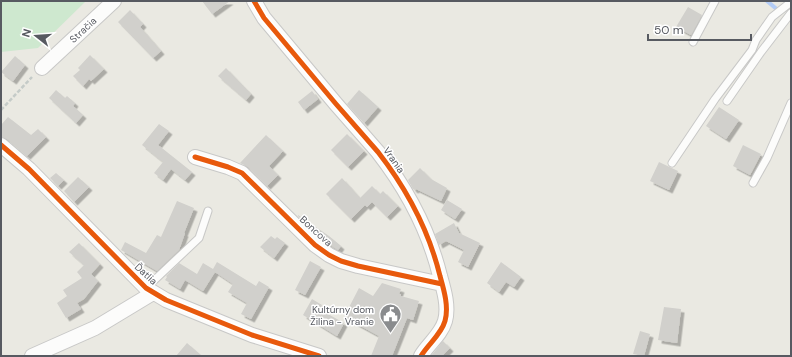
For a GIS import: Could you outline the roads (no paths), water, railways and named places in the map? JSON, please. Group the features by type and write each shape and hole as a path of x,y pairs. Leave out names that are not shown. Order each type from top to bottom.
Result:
{"street":[{"name":"Stračia","path":"42,68 114,1"},
{"name":"Vrania","path":"254,1 264,18 378,153 418,215 438,267 446,310 445,321 441,330 424,350 421,356"},
{"name":"Ďatlia","path":"1,144 29,169 150,290 166,300 252,335 319,356"},
{"name":"Boncova","path":"195,157 242,173 315,245 329,255 341,261 358,266 442,284"},
{"name":"Ďatlia","path":"32,356 95,328 150,290"}],"lane":[{"path":"693,42 715,1"},
{"path":"672,163 715,99 752,50 756,40 772,17 791,2"},
{"path":"726,101 791,13"},
{"path":"753,183 767,158 791,103"},
{"path":"150,290 199,238 208,211"}],"waterway":[{"path":"767,1 779,11"}],"place":[{"name":"Kultúrny dom Žilina - Vranie","path":"390,334"}]}
